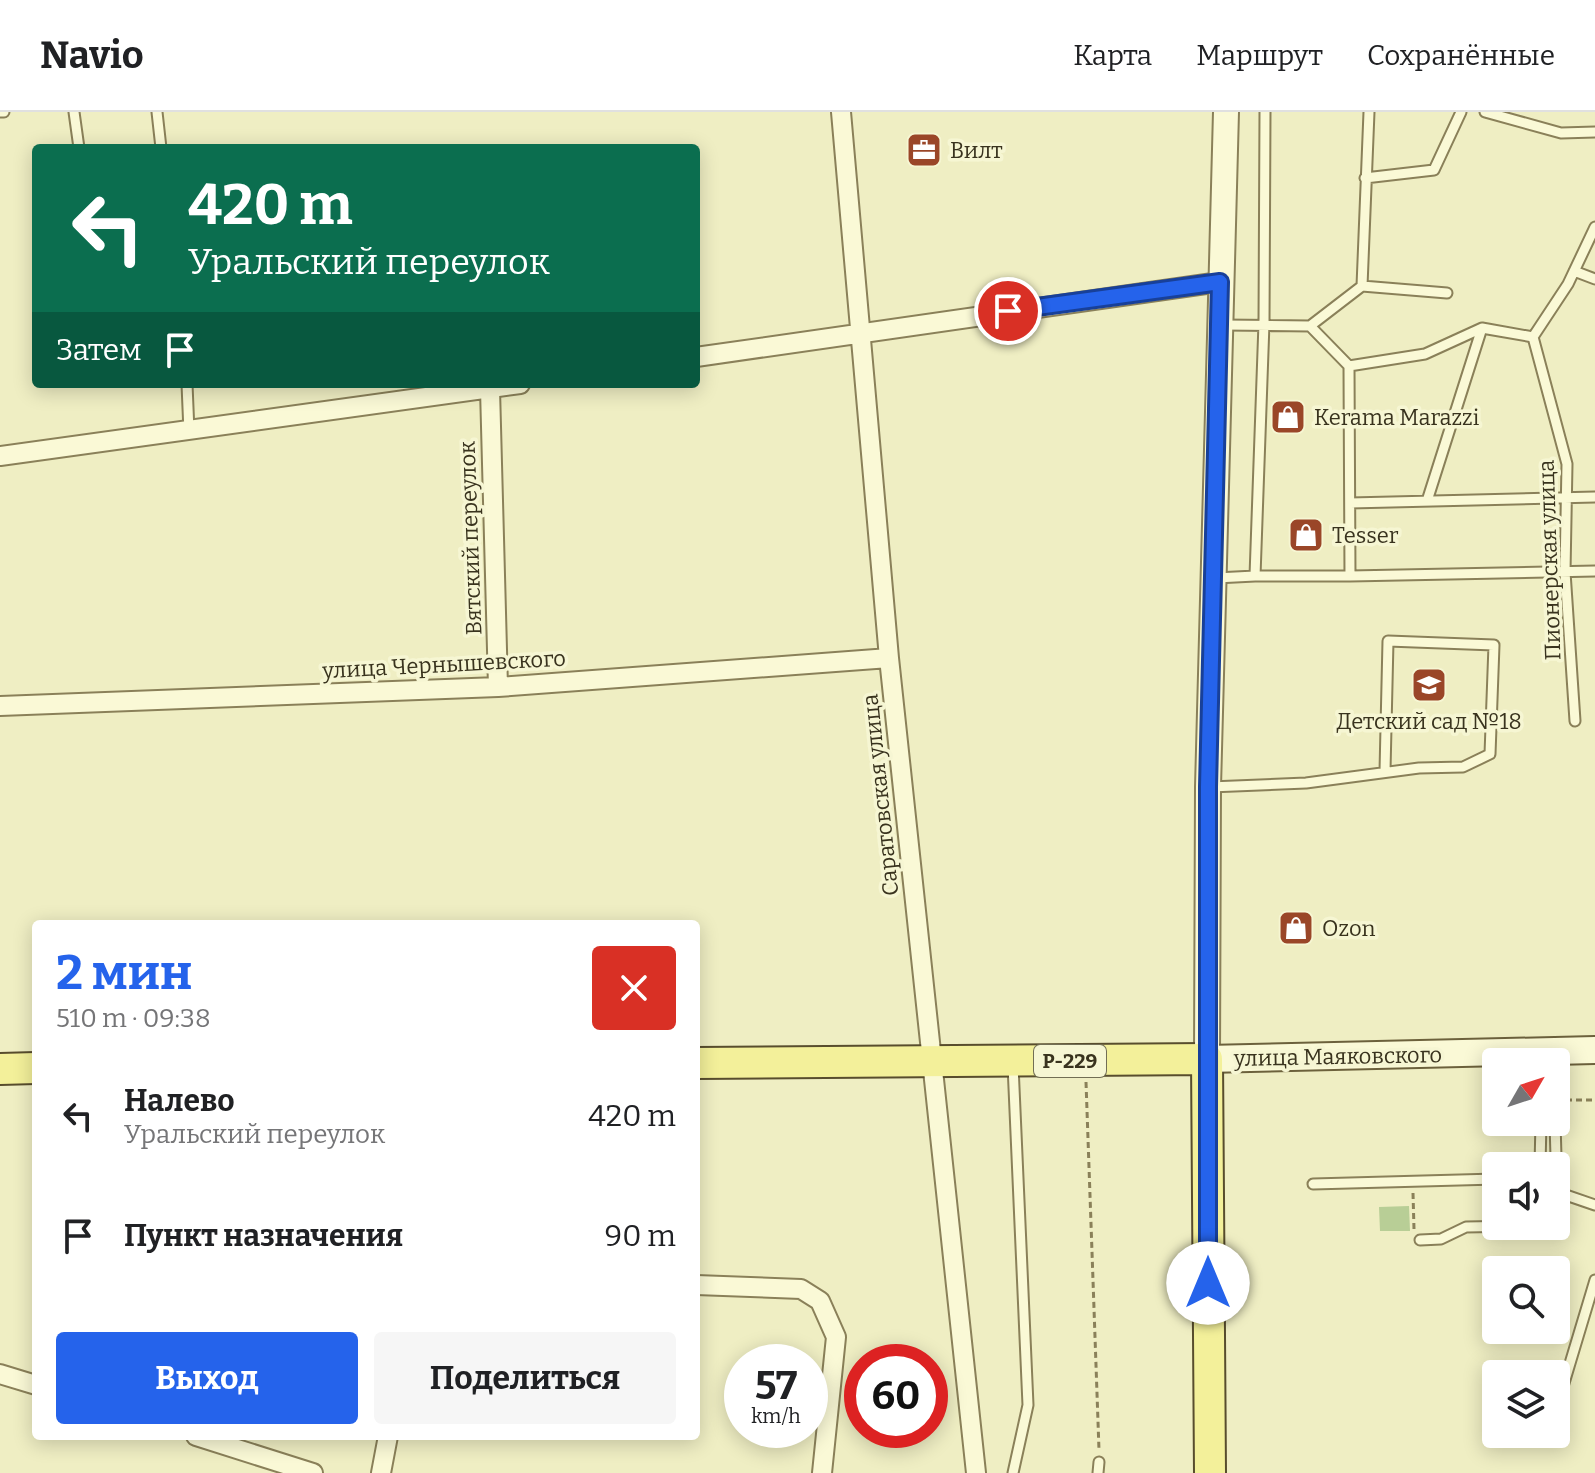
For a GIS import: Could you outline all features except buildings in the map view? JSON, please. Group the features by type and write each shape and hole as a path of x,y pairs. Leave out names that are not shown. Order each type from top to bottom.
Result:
{"main road":[{"name":"улица Маяковского","path":"1570,1054 1595,1050"},
{"name":"улица Маяковского","path":"700,1063 1482,1057"},
{"path":"1207,1059 1210,1473"},
{"path":"0,1069 32,1068"}],"street":[{"name":"Саратовская улица","path":"841,112 863,331 889,658 976,1473"},
{"path":"1207,1059 1208,787 1226,112"},
{"path":"700,356 1220,282"},
{"path":"0,456 496,388"},
{"name":"Вятский переулок","path":"490,389 498,687"},
{"name":"улица Чернышевского","path":"0,706 498,687 889,658"},
{"path":"700,1285 801,1289 820,1301 836,1337 822,1473"},
{"path":"0,1374 32,1384"},
{"path":"209,1440 313,1473"},
{"path":"381,1473 387,1440"}],"lane":[{"path":"74,112 78,144"},
{"path":"157,112 161,144"},
{"path":"1255,576 1264,323 1265,112"},
{"path":"1362,286 1369,112"},
{"path":"1365,178 1434,170 1461,112"},
{"path":"1485,112 1520,117 1561,133 1595,132"},
{"path":"1349,366 1425,354 1482,328 1533,337 1574,271 1595,227"},
{"path":"1574,271 1595,279"},
{"path":"1219,325 1264,323 1310,326 1362,286 1447,293"},
{"path":"1310,326 1349,366 1350,576"},
{"path":"1427,501 1482,328"},
{"name":"Пионерская улица","path":"1533,337 1567,464 1565,572 1575,721"},
{"path":"187,388 189,432"},
{"path":"1350,503 1595,497"},
{"path":"1213,579 1595,571"},
{"path":"1208,787 1306,783 1385,771 1463,767 1490,754 1494,645 1388,641 1385,771"},
{"path":"1013,1061 1028,1405 1013,1473"},
{"path":"1313,1184 1482,1179"},
{"path":"1570,1196 1595,1205"},
{"path":"1420,1240 1441,1239 1466,1227 1482,1227"},
{"path":"1570,1363 1595,1280"},
{"path":"1098,1473 1099,1462"}],"path":[{"path":"1085,1061 1099,1462"},
{"path":"1570,1100 1595,1100"},
{"path":"1413,1181 1415,1240 1420,1240"}],"green space":[{"path":"1409,1206 1410,1231 1380,1231 1379,1207"}],"place":[{"name":"Вилт","path":"924,150"},
{"name":"Kerama Marazzi","path":"1288,417"},
{"name":"Tesser","path":"1306,535"},
{"name":"Детский сад №18","path":"1429,685"},
{"name":"Ozon","path":"1296,928"}],"route":[{"path":"1008,311 1220,282 1208,787 1208,1283"}]}
